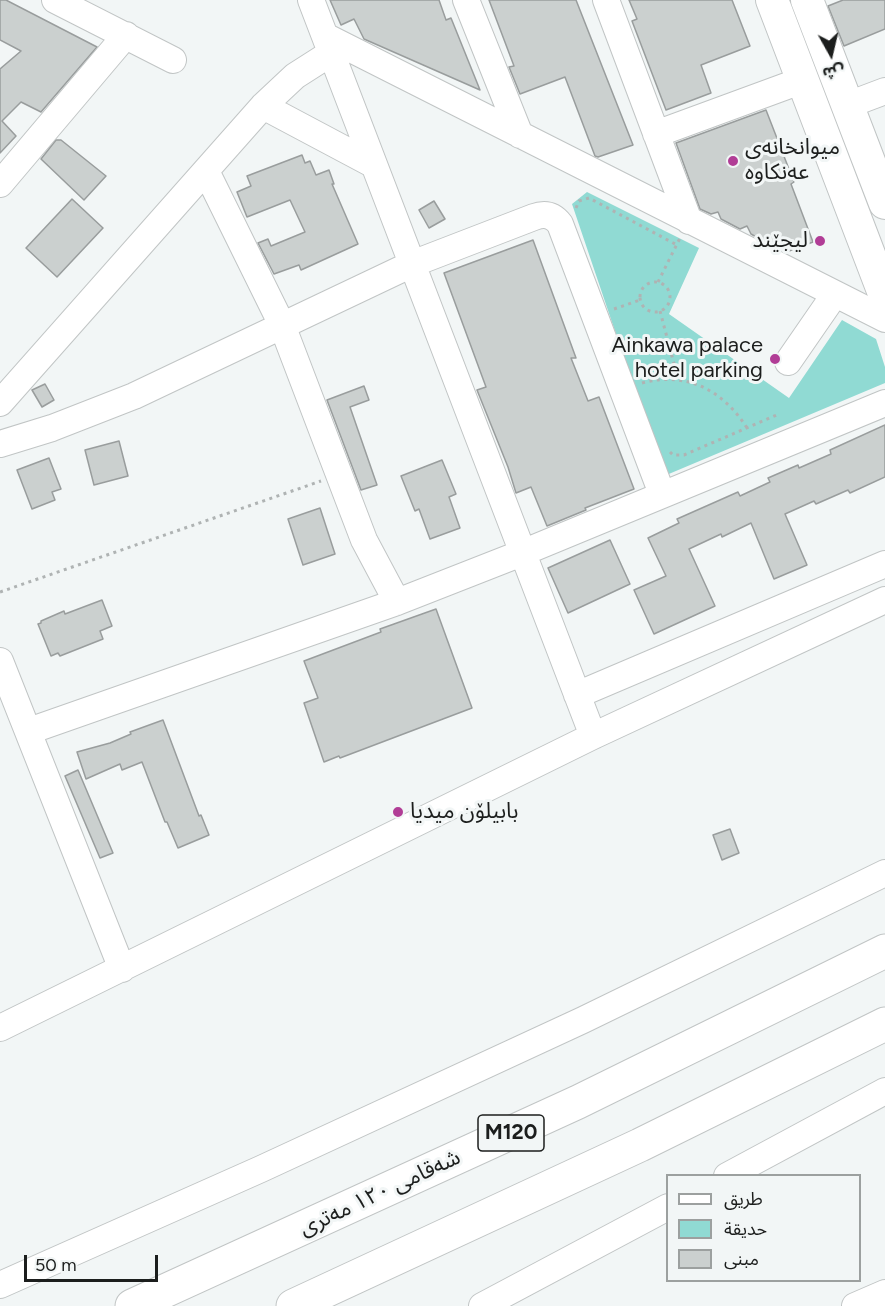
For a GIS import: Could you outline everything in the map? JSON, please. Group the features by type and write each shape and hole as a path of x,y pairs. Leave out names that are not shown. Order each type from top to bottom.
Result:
{"highway":[{"name":"شەقامی ١٢٠ مەتری","path":"132,1306 578,1102 885,951"},
{"path":"293,1306 640,1145 885,1024"}],"main road":[{"path":"772,0 885,296"},
{"path":"807,0 885,203"}],"street":[{"path":"311,0 592,736"},
{"path":"466,0 520,135"},
{"path":"606,0 689,221"},
{"path":"64,2 173,60"},
{"path":"0,184 126,35"},
{"path":"0,403 263,106 328,45"},
{"path":"328,45 520,135 885,318"},
{"path":"656,134 803,80"},
{"path":"848,105 885,90"},
{"path":"263,106 374,165"},
{"path":"206,171 282,325 364,540 397,602"},
{"path":"0,444 52,428 134,396 412,264 539,215 550,216 560,224 662,494"},
{"path":"788,363 835,294"},
{"path":"29,730 397,602 522,553 885,403"},
{"path":"576,695 885,564"},
{"path":"0,1028 592,736 885,600"},
{"path":"0,661 122,969"},
{"path":"0,1284 261,1169 583,1020 885,873"},
{"path":"731,1174 885,1091"},
{"path":"482,1306 666,1208"},
{"path":"855,1306 885,1293"}],"path":[{"path":"579,217 576,206 579,201 589,198 677,245"},
{"path":"658,282 689,221"},
{"path":"658,282 666,287 670,296 667,305 660,311 650,311 642,305 640,295 649,283 658,282"},
{"path":"612,309 640,300"},
{"path":"660,311 678,380"},
{"path":"641,383 656,379 678,380 711,390 726,401 747,428"},
{"path":"666,448 673,454 684,455 779,414"},
{"path":"0,592 339,474"}],"green space":[{"path":"587,192 699,248 669,314 789,398 842,320 876,339 885,367 885,383 664,476 572,204"}],"building":[{"path":"0,0 6,0 97,47 41,112 21,102 2,121 16,136 0,153 0,69 21,51 0,40"},
{"path":"330,0 439,0 446,20 451,18 480,90 364,39 354,19 341,25"},
{"path":"489,0 576,0 633,145 595,156 565,77 520,94 509,67 514,66"},
{"path":"629,0 732,0 750,46 701,65 711,93 666,110 632,21 637,19"},
{"path":"843,0 885,0 885,29 844,46 828,6"},
{"name":"میوانخانەی عەنکاوە","path":"766,110 794,182 791,184 813,242 789,251 784,238 769,244 751,234 747,226 740,229 721,219 718,212 711,214 700,209 676,143"},
{"path":"56,140 61,140 106,176 84,200 41,159"},
{"path":"302,155 305,163 310,161 316,175 329,170 334,184 332,184 358,244 301,270 299,265 274,274 258,243 268,239 271,246 305,232 290,200 247,217 237,192 251,186 247,176"},
{"path":"72,199 103,228 57,277 26,248"},
{"path":"434,201 445,219 429,228 419,210"},
{"path":"533,240 576,358 571,358 588,401 599,397 634,489 547,526 531,487 516,493 477,390 486,387 444,273"},
{"path":"45,384 54,400 42,407 32,390"},
{"path":"364,386 369,400 350,407 377,485 361,490 327,400"},
{"path":"885,425 885,477 850,493 848,490 816,504 814,501 785,514 807,565 774,579 751,523 722,537 721,534 689,549 715,606 654,634 634,590 666,576 648,538 679,523 677,519 738,492 740,496 770,482 768,478 831,454 830,450"},
{"path":"119,441 128,476 94,485 85,450"},
{"path":"49,458 61,489 52,492 55,500 32,509 17,470"},
{"path":"442,460 456,494 449,497 460,528 430,539 419,509 415,511 401,476"},
{"path":"320,508 335,554 303,565 288,519"},
{"path":"610,540 630,584 568,613 548,568"},
{"path":"102,600 112,626 100,631 103,639 60,656 58,653 51,656 38,624 64,611 65,614"},
{"path":"436,609 472,708 324,762 304,703 318,698 304,661 381,632 380,629"},
{"path":"163,720 199,816 201,815 209,835 178,848 165,822 142,762 122,770 120,764 86,779 77,752 110,743 131,734 130,732"},
{"path":"78,770 113,853 100,858 65,776"},
{"path":"730,829 739,853 722,860 713,835"}],"place":[{"name":"میوانخانەی عەنکاوە","path":"733,161"},
{"name":"لیجێند","path":"820,241"},
{"name":"Ainkawa palace hotel parking","path":"775,359"},
{"name":"بابیلۆن میدیا","path":"398,812"}]}
